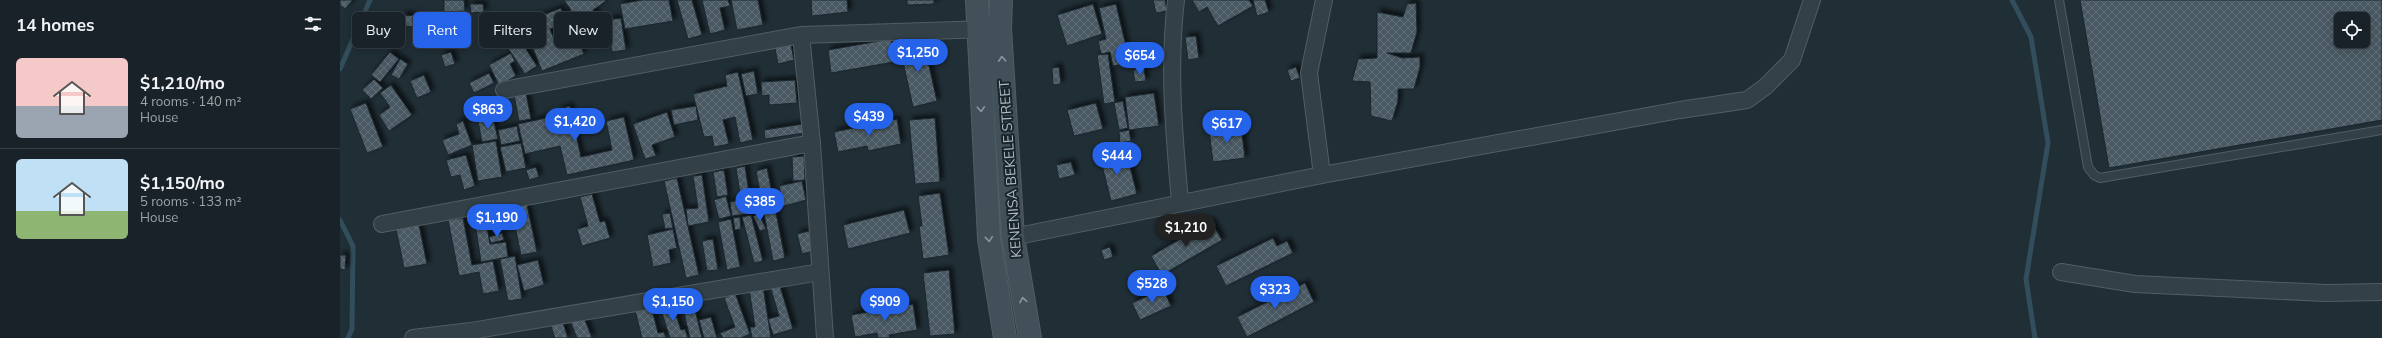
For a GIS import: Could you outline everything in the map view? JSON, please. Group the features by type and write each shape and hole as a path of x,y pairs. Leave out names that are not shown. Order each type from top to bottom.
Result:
{"main road":[{"name":"KENENISA BEKELE STREET","path":"977,0 977,30 989,240 1004,338"},
{"name":"KENENISA BEKELE STREET","path":"1001,0 1000,28 1013,237 1030,338"}],"street":[{"path":"1176,0 1173,30 1172,111 1180,202"},
{"path":"1322,175 1309,73 1324,0"},
{"path":"1013,237 1180,202 1322,175 1680,110 1747,100 1765,87 1792,60 1812,0"},
{"path":"504,90 801,35 1000,28"},
{"path":"801,35 812,142 825,338"},
{"path":"382,224 812,142"},
{"path":"413,338 472,335 820,272"},
{"path":"2061,272 2135,284 2326,293 2382,292"}],"lane":[{"path":"2058,0 2088,166 2094,175 2100,178 2382,130"}],"building":[{"path":"340,0 353,0 345,9 340,5"},
{"path":"444,0 464,0 465,11 444,12"},
{"path":"564,0 606,1 593,10 594,12 568,12 571,10"},
{"path":"642,0 669,0 673,21 625,29 620,4"},
{"path":"677,0 692,0 702,35 688,39"},
{"path":"702,0 728,0 730,6 720,8 725,30 710,34"},
{"path":"731,0 758,0 763,25 737,30"},
{"path":"811,0 847,0 848,12 812,16"},
{"path":"907,0 934,0 934,4 907,5"},
{"path":"1153,0 1165,0 1167,11 1156,13"},
{"path":"1192,0 1249,0 1253,6 1218,26 1207,7 1199,12"},
{"path":"1253,0 1265,0 1269,12 1257,16"},
{"path":"2080,0 2382,0 2382,120 2109,168"},
{"path":"1416,3 1417,32 1411,53 1387,53 1402,58 1420,57 1420,67 1414,89 1398,89 1398,101 1392,121 1371,116 1370,82 1352,81 1358,59 1377,58 1377,12 1403,17 1407,4"},
{"path":"470,4 483,4 484,12 471,12"},
{"path":"1093,4 1102,34 1067,46 1057,15"},
{"path":"1116,4 1130,63 1113,66 1110,52 1101,54 1098,41 1106,39 1099,8"},
{"path":"561,8 562,12 554,12 554,27 550,29 554,39 554,48 581,48 584,54 542,71 533,48 546,48 546,14"},
{"path":"405,15 413,16 413,27 405,26"},
{"path":"621,18 626,50 612,52 612,19"},
{"path":"1196,36 1199,58 1188,60 1185,37"},
{"path":"891,39 894,62 831,73 828,50"},
{"path":"923,39 937,101 913,107 899,44"},
{"path":"791,45 794,60 778,64 775,48"},
{"path":"508,48 525,48 537,66 525,74"},
{"path":"390,52 399,59 380,82 371,75"},
{"path":"451,52 455,64 445,67 441,55"},
{"path":"511,53 515,61 510,64 516,76 499,85 489,65"},
{"path":"1108,54 1115,102 1104,104 1097,55"},
{"path":"400,59 408,64 399,79 391,75"},
{"path":"1059,67 1061,84 1053,85 1052,68"},
{"path":"1296,67 1300,78 1291,81 1287,70"},
{"path":"1144,69 1146,81 1135,82 1133,70"},
{"path":"754,71 758,94 746,96 741,74"},
{"path":"738,72 753,140 740,143 735,117 723,120 729,144 714,147 712,136 704,137 693,94 727,86 725,75"},
{"path":"489,73 494,83 474,93 469,83"},
{"path":"424,75 431,92 417,98 410,81"},
{"path":"374,79 383,88 371,99 362,90"},
{"path":"795,80 797,103 769,105 769,95 762,96 761,82"},
{"path":"391,85 412,115 389,131 379,115 390,107 380,93"},
{"path":"526,93 531,119 519,121 514,95"},
{"path":"1154,93 1159,126 1129,130 1125,97"},
{"path":"1123,101 1128,128 1119,130 1114,103"},
{"path":"366,103 383,147 367,153 350,109"},
{"path":"1096,103 1103,129 1074,136 1067,110"},
{"path":"570,106 581,157 612,150 606,121 624,117 634,160 567,175 560,146 525,154 518,124 560,115 559,109"},
{"path":"696,106 698,120 674,125 671,110"},
{"path":"667,112 675,137 652,145 656,156 645,159 633,124"},
{"path":"493,118 498,139 482,142 478,121"},
{"path":"935,118 940,182 915,184 909,120"},
{"path":"897,119 901,144 868,151 867,146 838,152 834,132"},
{"path":"463,121 472,145 448,155 442,140 459,134 456,124"},
{"path":"803,124 804,133 765,139 764,130"},
{"path":"517,126 520,141 501,145 498,130"},
{"path":"1241,126 1245,158 1213,162 1209,130"},
{"path":"1129,130 1131,141 1120,143 1119,132"},
{"path":"496,141 502,177 478,181 472,145"},
{"path":"521,143 526,168 506,172 500,147"},
{"path":"1115,148 1120,165 1129,163 1137,194 1111,201 1099,153"},
{"path":"466,155 475,186 464,190 460,175 451,177 446,160"},
{"path":"804,156 805,180 793,181 792,157"},
{"path":"1071,162 1075,175 1059,179 1056,165"},
{"path":"745,166 752,213 732,216 730,202 741,200 736,168"},
{"path":"536,167 539,177 529,180 526,170"},
{"path":"767,168 785,258 773,261 756,171"},
{"path":"724,170 728,195 717,197 713,172"},
{"path":"702,175 709,222 688,226 686,209 698,208 693,176"},
{"path":"677,178 699,275 686,278 664,181"},
{"path":"802,181 806,200 784,206 779,186"},
{"path":"758,190 761,211 754,212 751,191"},
{"path":"940,193 949,255 923,259 919,226 922,226 918,196"},
{"path":"592,194 600,222 605,221 610,238 582,246 577,229 588,226 580,197"},
{"path":"726,196 731,216 719,219 714,200"},
{"path":"527,205 537,252 521,255 511,208"},
{"path":"904,210 910,233 848,249 843,225"},
{"path":"670,213 673,228 665,229 662,214"},
{"path":"759,214 766,229 760,231 753,216"},
{"path":"751,215 763,261 754,263 742,217"},
{"path":"740,217 741,229 735,230 733,218"},
{"path":"463,218 472,265 493,261 499,291 483,294 479,272 459,276 448,220"},
{"path":"731,219 740,267 727,270 718,222"},
{"path":"418,220 427,264 404,268 395,224"},
{"path":"486,221 490,244 506,242 508,257 481,262 475,223"},
{"path":"1211,221 1222,240 1162,275 1151,256"},
{"path":"673,229 677,248 669,250 671,263 653,267 647,235"},
{"path":"809,231 813,251 802,254 797,234"},
{"path":"502,233 504,240 491,243 489,237"},
{"path":"1273,238 1277,246 1287,241 1293,253 1226,286 1216,266"},
{"path":"713,239 718,270 707,271 702,241"},
{"path":"1110,247 1113,257 1104,260 1101,250"},
{"path":"340,255 346,255 345,270 340,269"},
{"path":"515,256 522,299 508,301 500,259"},
{"path":"538,260 544,285 524,291 517,265"},
{"path":"949,270 955,334 930,336 923,273"},
{"path":"779,283 793,329 773,335 768,319 779,316 770,286"},
{"path":"1305,283 1314,302 1247,337 1237,317"},
{"path":"763,286 771,338 752,338 750,327 755,327 749,289"},
{"path":"1163,289 1171,306 1140,320 1132,303"},
{"path":"735,293 750,334 741,338 723,338 720,333 735,327 724,298"},
{"path":"672,303 681,330 685,329 688,338 670,338 660,307"},
{"path":"913,304 917,330 889,335 890,338 878,338 877,333 855,337 851,315"},
{"path":"651,305 658,333 664,332 666,338 642,338 635,310"},
{"path":"694,306 702,338 690,338 683,309"},
{"path":"560,314 568,338 555,338 548,318"},
{"path":"583,315 592,338 577,338 570,320"},
{"path":"711,317 717,338 704,338 699,320"}],"waterway":[{"path":"340,69 370,0"},
{"path":"2012,0 2031,37 2048,143 2026,279 2035,338"},
{"path":"340,220 353,246 352,329 348,338"}]}
